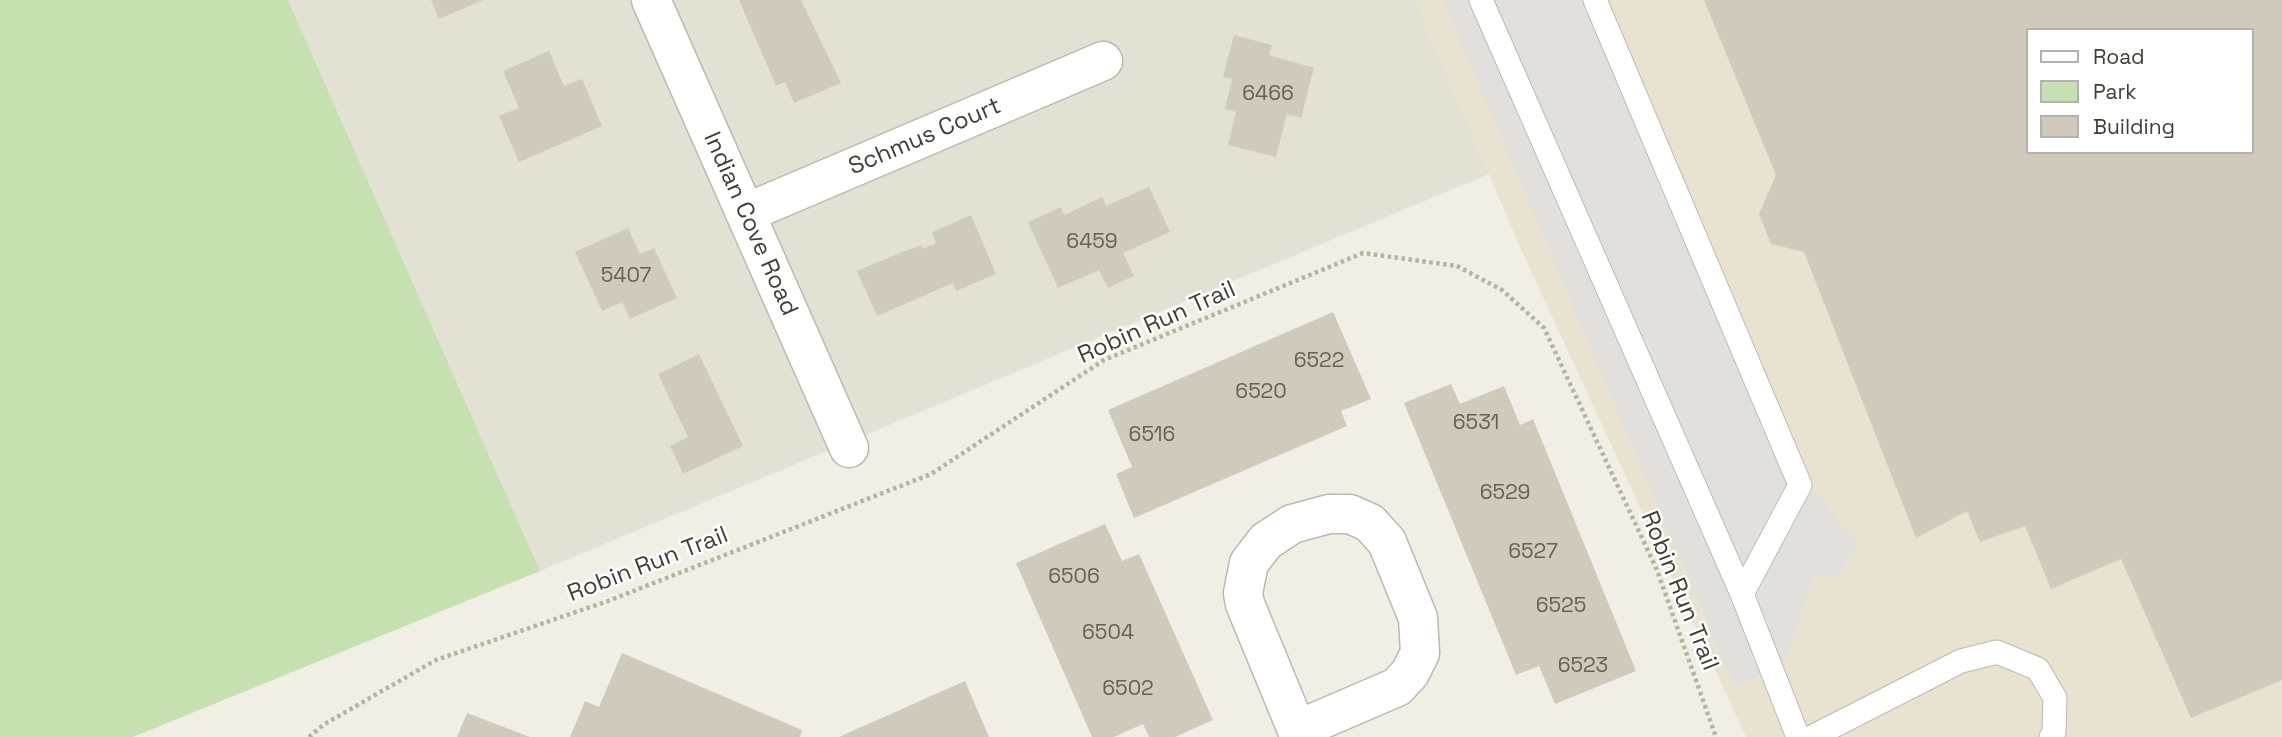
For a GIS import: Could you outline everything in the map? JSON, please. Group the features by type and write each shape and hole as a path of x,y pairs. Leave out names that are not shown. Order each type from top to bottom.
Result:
{"street":[{"name":"Indian Cove Road","path":"652,0 849,448"},
{"name":"Schmus Court","path":"746,213 1103,61"},
{"path":"1350,514 1370,523 1387,542 1418,618 1420,653 1410,673 1397,687 1289,733 1245,604 1243,593 1247,572 1255,553 1266,541 1285,528 1320,515 1350,514"}],"lane":[{"path":"1481,0 1742,594 1798,737"},
{"path":"1595,0 1800,485 1742,594"},
{"path":"1812,737 1961,661 1997,652 2038,670 2056,698 2054,732 2050,737"}],"path":[{"name":"Robin Run Trail","path":"309,737 323,725 436,660 608,601 931,474 1104,360 1363,253 1457,266 1502,290 1544,328 1657,570 1716,737"}],"shaded area":[{"path":"288,0 1415,0 1489,174 540,571"},
{"path":"1415,0 2282,0 2282,737 1746,737 1519,245"},
{"path":"1443,0 1604,0 1806,480 1857,544 1837,577 1813,575 1783,665 1735,687"}],"green space":[{"path":"0,0 288,0 540,571 133,737 0,737"}],"building":[{"path":"431,0 483,0 439,19"},
{"path":"739,0 801,0 841,83 794,103 785,82 776,86"},
{"path":"1704,0 2282,0 2282,680 2191,718 2121,559 2051,589 2025,526 1980,542 1967,511 1916,538 1804,252 1771,244 1759,214 1776,175"},
{"path":"1234,35 1272,45 1269,55 1314,68 1301,118 1287,114 1276,157 1228,145 1236,112 1225,109 1232,79 1223,77"},
{"path":"549,51 564,86 582,79 602,126 519,162 499,116 519,108 503,71"},
{"path":"1149,187 1170,232 1123,253 1134,276 1108,288 1099,270 1058,288 1028,222 1061,207 1064,215 1102,197 1106,206"},
{"path":"971,215 996,274 956,291 953,283 877,316 857,271 902,252 922,245 923,249 936,243 932,232"},
{"path":"628,228 640,254 654,248 677,298 630,319 622,302 602,311 575,252"},
{"path":"1333,312 1371,399 1341,411 1347,426 1134,518 1116,474 1132,467 1108,410"},
{"path":"699,354 743,446 683,474 670,446 688,437 658,374"},
{"path":"1451,384 1460,404 1504,386 1520,425 1533,419 1636,671 1555,704 1539,666 1516,675 1404,403"},
{"path":"1105,524 1122,561 1139,554 1213,720 1175,737 1149,737 1143,724 1114,737 1092,737 1016,563"},
{"path":"622,653 802,730 800,737 570,737 585,701 599,707"},
{"path":"965,681 989,737 839,737"},
{"path":"467,713 530,737 457,737"}]}
